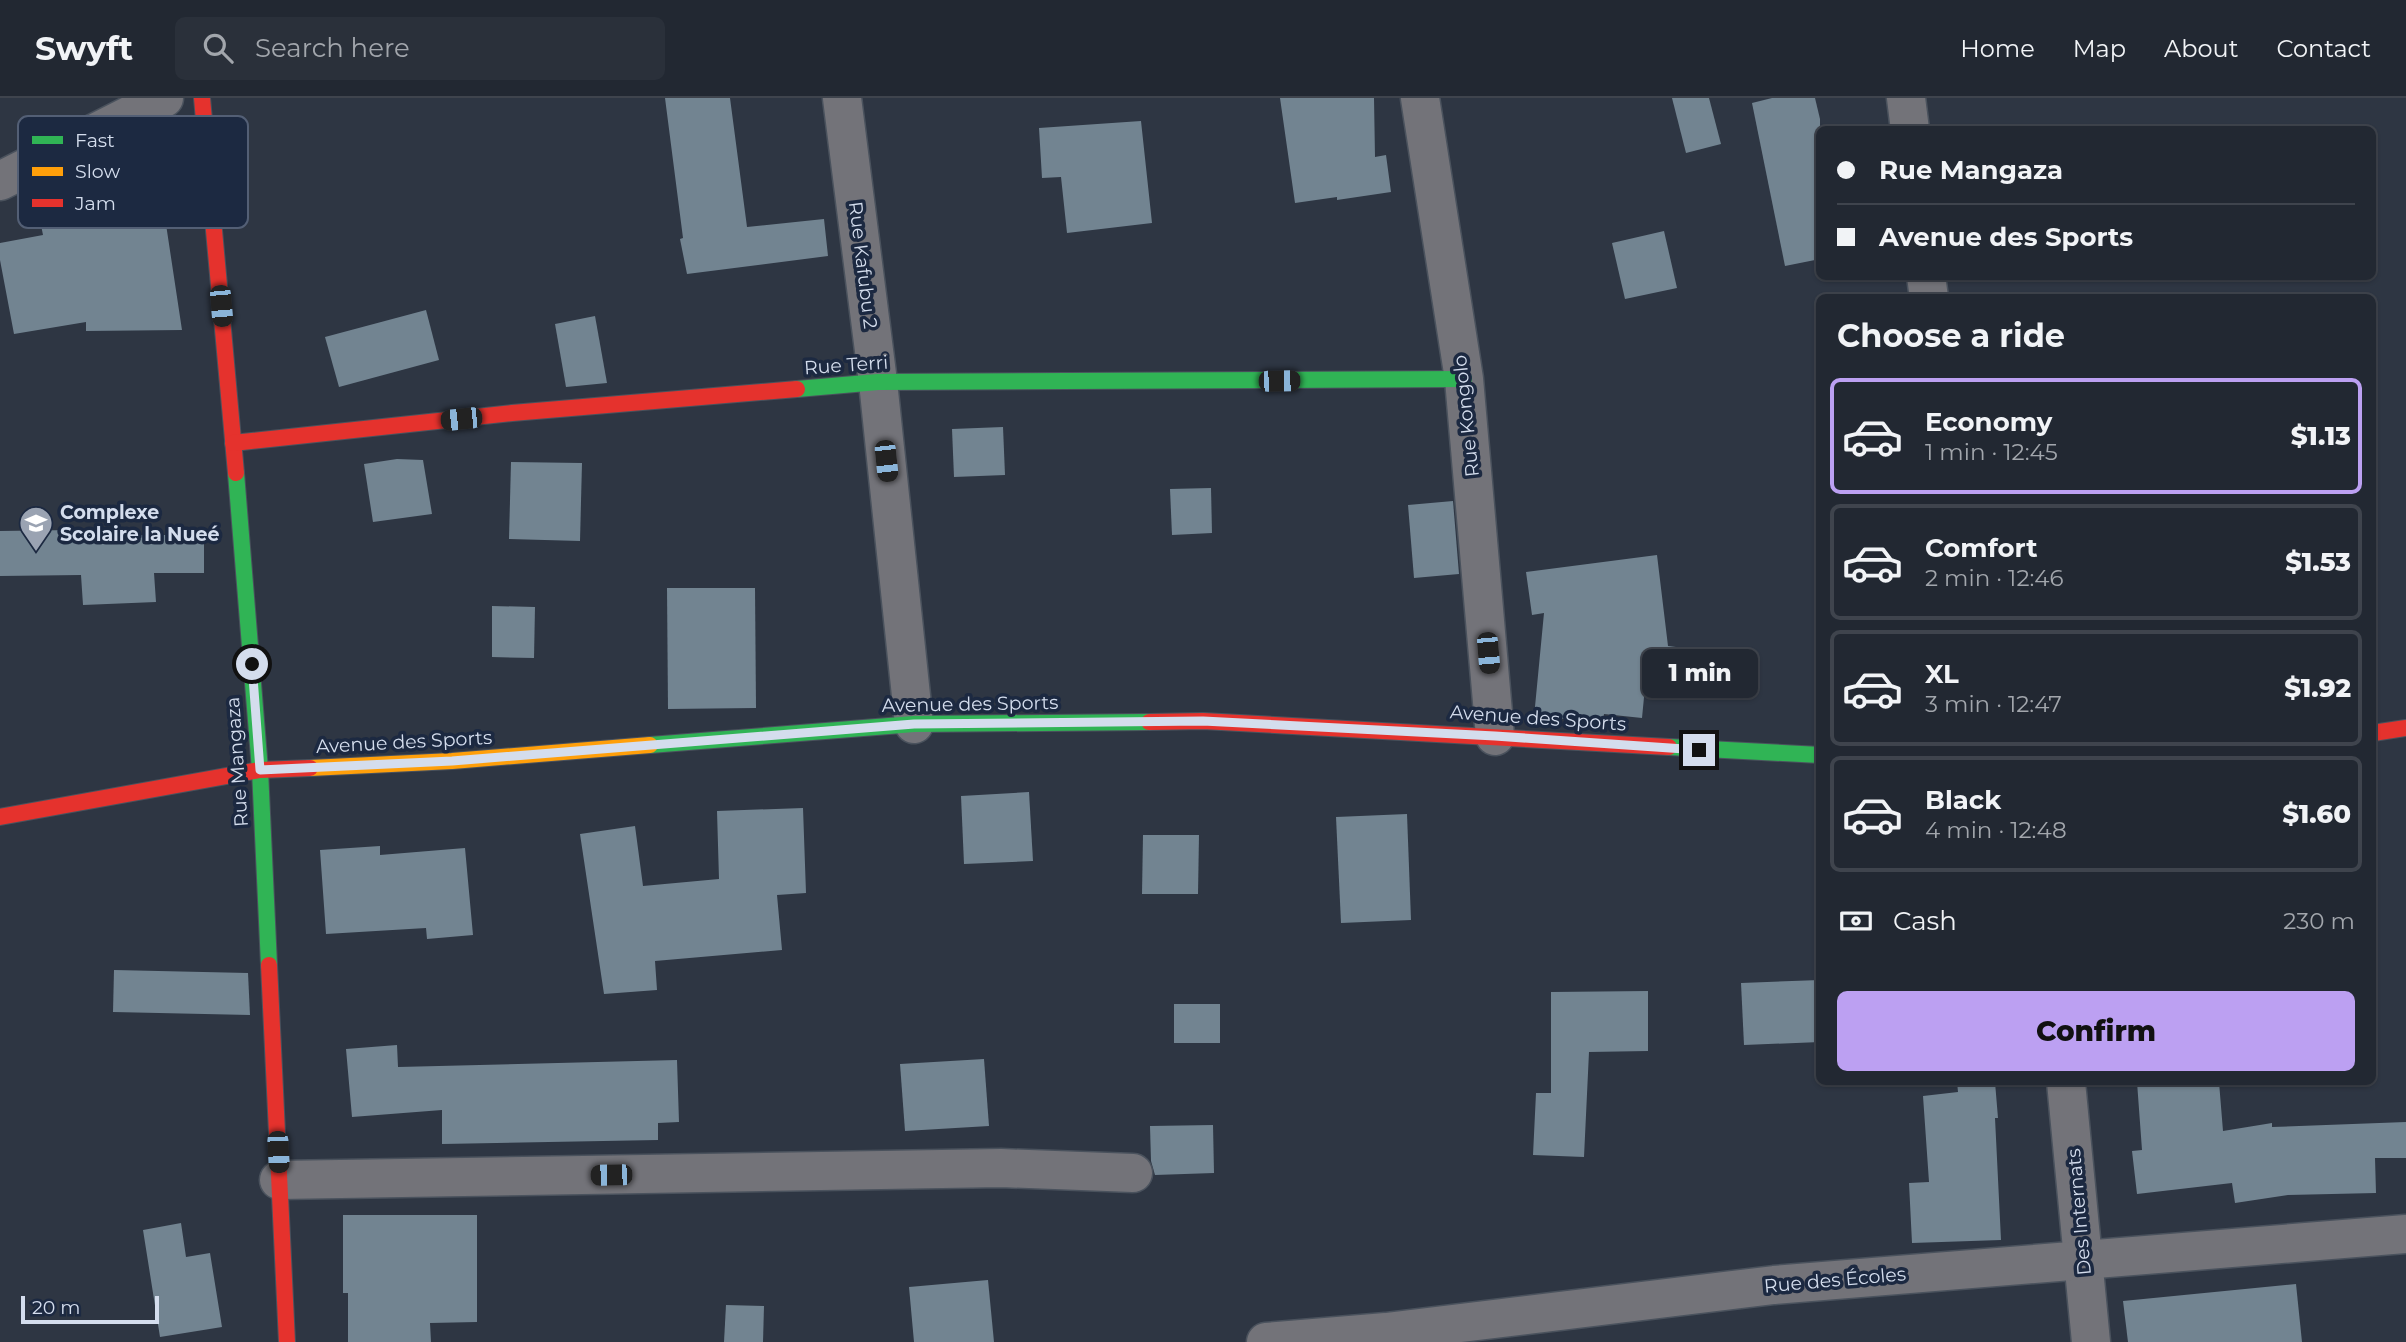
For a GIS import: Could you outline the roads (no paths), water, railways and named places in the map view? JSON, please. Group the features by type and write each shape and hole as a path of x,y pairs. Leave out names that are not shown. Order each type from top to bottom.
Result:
{"street":[{"path":"128,116 164,98"},
{"name":"Rue Mangaza","path":"202,98 204,116"},
{"name":"Rue Kafubu 2","path":"842,98 878,382 914,724"},
{"name":"Rue Kongolo","path":"1420,98 1464,379 1495,736"},
{"path":"1906,98 1910,126"},
{"path":"0,181 18,172"},
{"name":"Rue Mangaza","path":"214,228 260,770 287,1342"},
{"name":"Rue Terri","path":"233,443 512,413 878,382 1464,379"},
{"name":"Avenue des Sports","path":"0,817 260,770 452,761 914,724 1203,721 1816,755"},
{"path":"2376,733 2406,728"},
{"name":"Des Internats","path":"2066,1085 2091,1342"},
{"path":"279,1180 1002,1168 1133,1173"},
{"name":"Rue des Écoles","path":"1266,1342 1386,1332 1774,1285 2406,1234"}],"place":[{"name":"Complexe Scolaire la Nueé","path":"36,553"}]}
